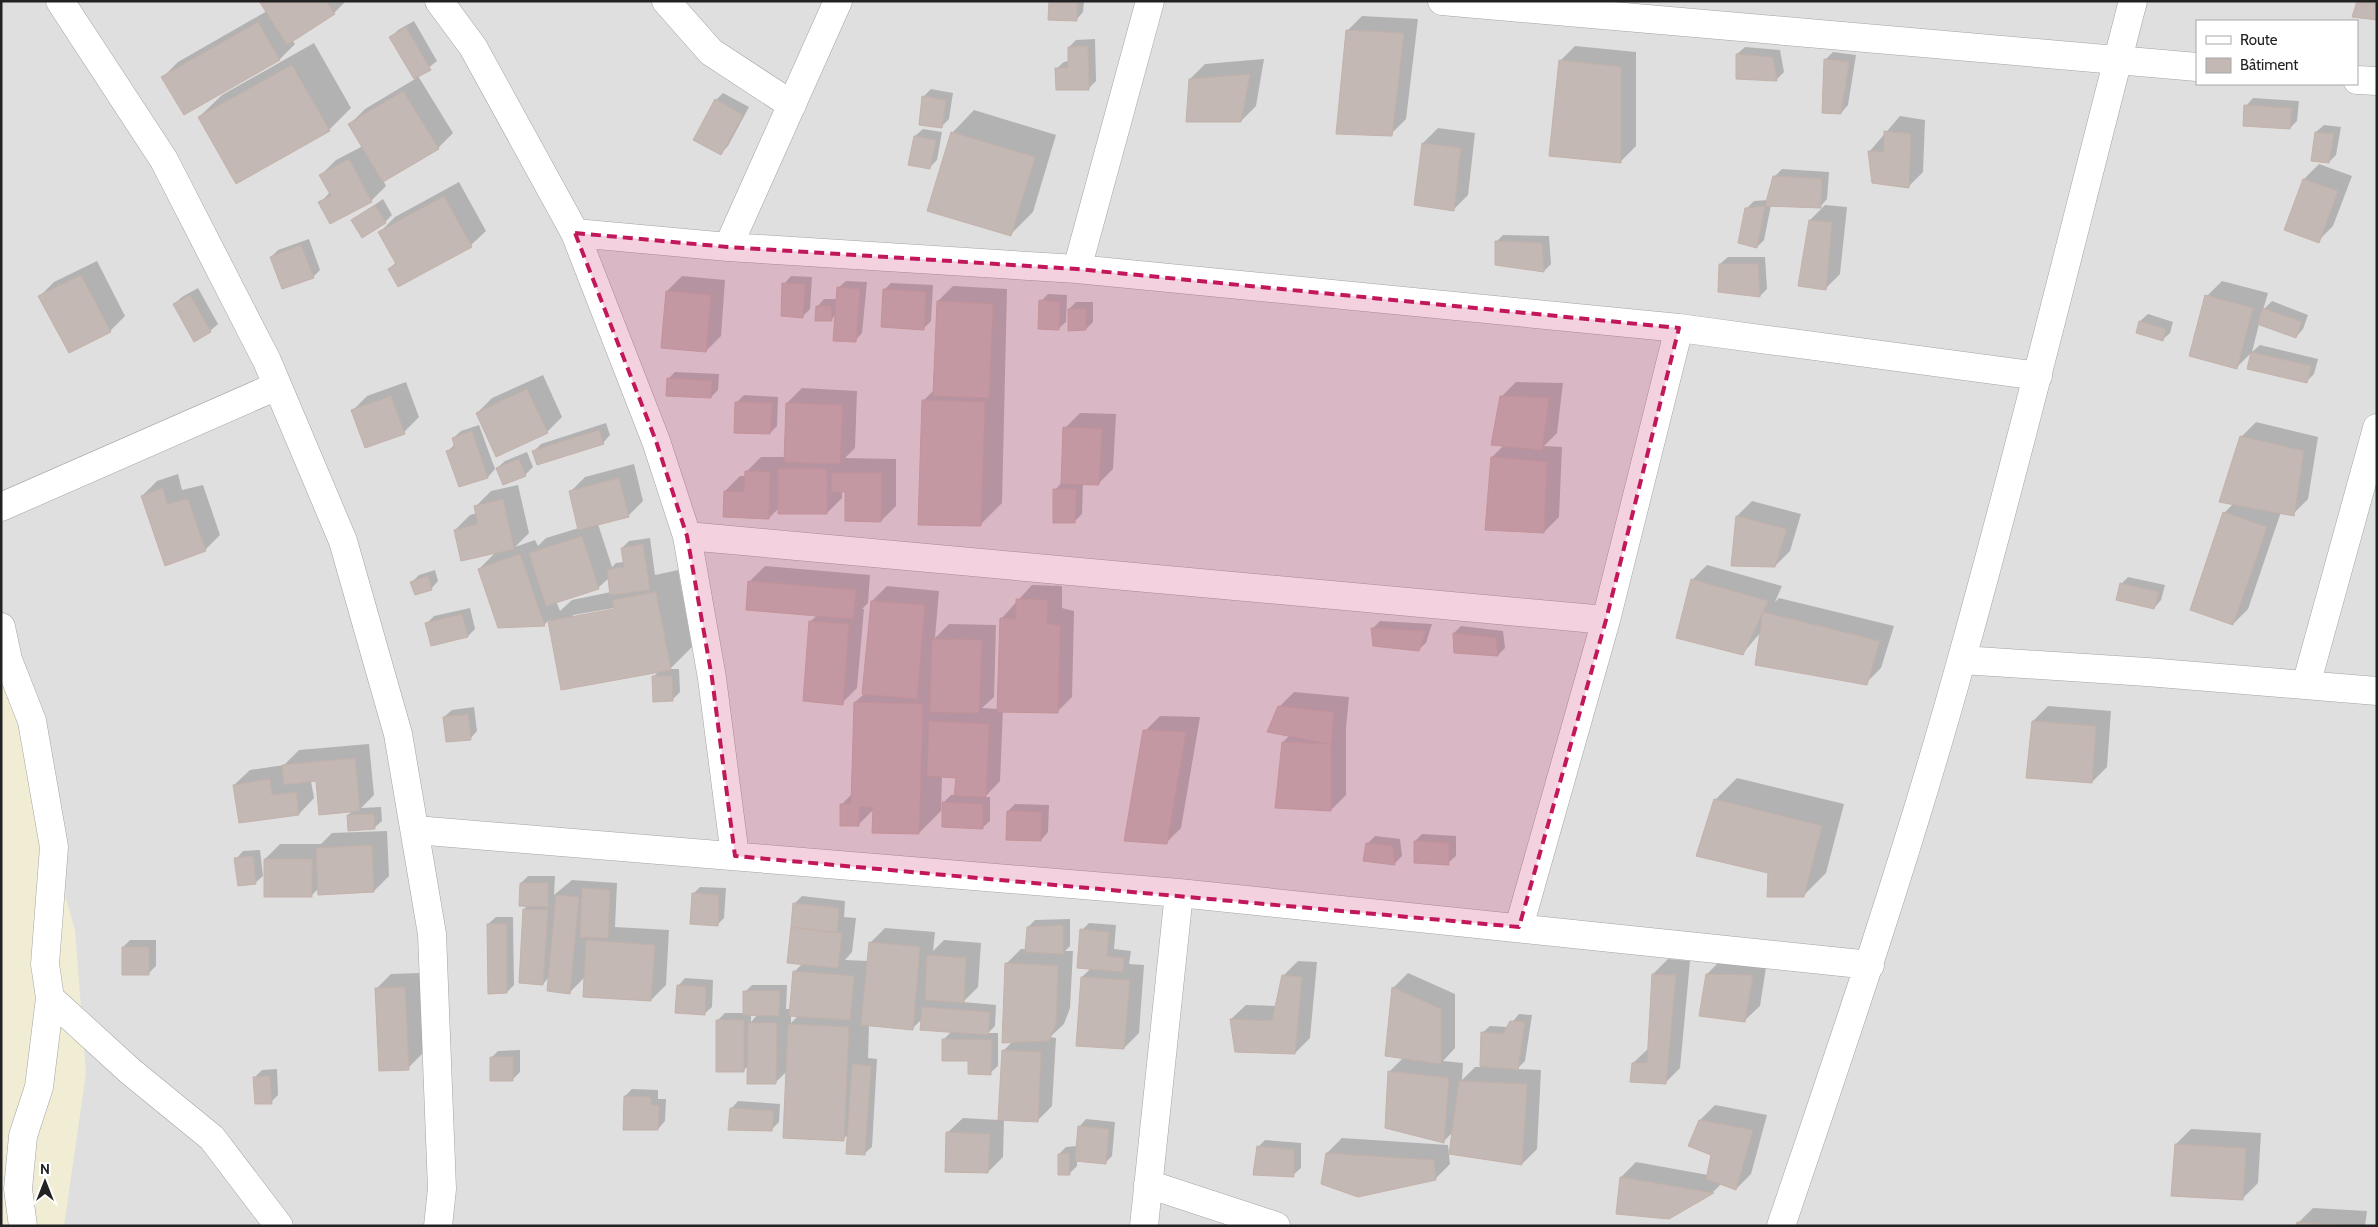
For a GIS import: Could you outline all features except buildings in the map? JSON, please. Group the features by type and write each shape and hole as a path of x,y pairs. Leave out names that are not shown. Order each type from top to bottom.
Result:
{"street":[{"path":"60,1 164,160 277,386 343,541 398,734 432,934 442,1189 438,1226"},
{"path":"440,1 472,47 575,233 656,441 687,536 712,678 735,856"},
{"path":"666,1 711,52 792,105"},
{"path":"728,247 838,1"},
{"path":"1077,269 1150,1"},
{"path":"1442,1 2196,67"},
{"path":"1781,1226 1870,965 1962,660 2038,376 2134,1"},
{"path":"2358,80 2377,81"},
{"path":"575,233 728,247 1077,269 1679,328 2038,376"},
{"path":"1519,927 1606,620 1679,328"},
{"path":"1,507 277,386"},
{"path":"2306,685 2377,428"},
{"path":"687,536 1606,620"},
{"path":"1,627 8,660 32,721 54,847 45,964 50,998 38,1087 23,1136 18,1189 23,1226"},
{"path":"1962,660 2377,691"},
{"path":"415,830 1179,894 1519,927 1870,965"},
{"path":"1144,1226 1179,894"},
{"path":"50,998 130,1071 212,1138 279,1226"},
{"path":"1148,1184 1276,1226"}],"highlighted area":[{"path":"575,233 728,247 1077,269 1679,328 1606,620 1519,927 735,856 712,678 687,536 656,441"}],"shaded area":[{"path":"1,1 2377,1 2377,1226 1,1226"},
{"path":"1,667 75,930 86,1073 64,1226 1,1226"}]}
